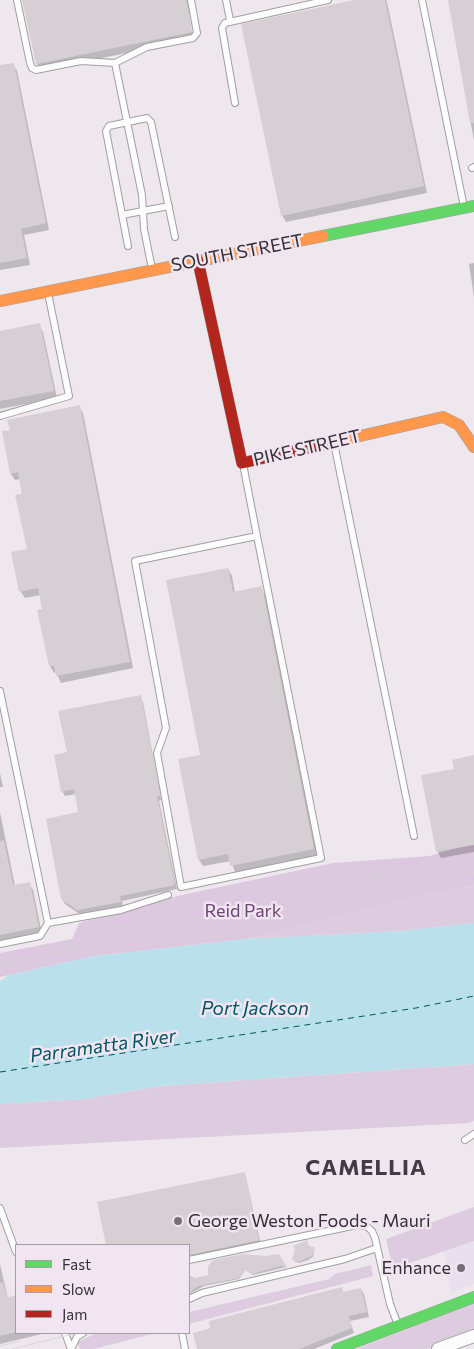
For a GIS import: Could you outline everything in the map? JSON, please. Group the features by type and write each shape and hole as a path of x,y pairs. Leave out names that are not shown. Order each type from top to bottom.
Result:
{"street":[{"name":"SOUTH STREET","path":"0,301 469,207"},
{"name":"PIKE STREET","path":"198,260 242,463 444,417 459,425 474,447"},
{"path":"337,1349 474,1297"},
{"path":"438,1349 474,1336"}],"lane":[{"path":"17,0 32,68 36,70 81,61 115,63 147,47 196,36 191,0"},
{"path":"226,0 230,20"},
{"path":"234,102 222,28 230,20 328,0"},
{"path":"422,0 469,207"},
{"path":"115,63 142,195 142,211 152,270"},
{"path":"128,246 106,130 109,126 147,118 151,122 175,237"},
{"path":"122,215 169,206"},
{"path":"0,416 69,396 48,292"},
{"path":"333,442 414,836"},
{"path":"242,463 257,536 321,858 181,887 157,753 166,728 135,561 257,536"},
{"path":"0,691 48,923 40,936 0,944"},
{"path":"48,923 121,910 168,895"},
{"path":"466,1140 474,1134"},
{"path":"0,1208 15,1249"},
{"path":"190,1260 357,1225 366,1226 372,1230 378,1248 390,1304 398,1325"},
{"path":"190,1299 202,1293 345,1259 378,1248"},
{"path":"65,1334 71,1349"},
{"path":"71,1349 76,1337 81,1334"},
{"path":"182,1334 185,1349"}],"path":[{"path":"0,964 83,947 111,927 145,928 206,918 268,915 296,906 331,884 362,876 423,883 474,874"}],"shaded area":[{"path":"474,886 474,923 403,931 246,939 420,896"},
{"path":"474,1064 474,1121 468,1123 0,1148 0,1104 84,1099 161,1086"},
{"path":"474,1207 474,1241 390,1270 391,1261 386,1239"},
{"name":"Enhance","path":"474,1241 474,1284 451,1293 444,1252"},
{"path":"371,1265 373,1276 190,1324 190,1312 329,1279 335,1274"},
{"path":"474,1303 474,1331 427,1349 356,1349"},
{"path":"95,1334 152,1334 94,1349 80,1349 77,1342"}],"green space":[{"name":"Reid Park","path":"474,842 474,886 420,896 246,939 95,956 0,977 0,953 72,939 79,923 182,895 333,863 430,856"}],"water":[{"name":"Port Jackson","path":"474,923 474,1064 161,1086 84,1099 0,1104 0,981 9,975 95,956 246,939 403,931"}],"building":[{"path":"22,0 186,0 192,32 36,64"},
{"path":"354,0 385,0 424,186 281,216 241,24"},
{"path":"448,0 474,0 474,123 470,123"},
{"path":"14,63 46,223 21,229 27,258 0,263 0,65"},
{"path":"40,323 54,391 0,401 0,331"},
{"path":"80,405 130,662 56,676 54,666 49,666 37,610 42,609 38,588 19,592 11,552 27,549 15,495 22,494 18,472 10,474 2,431 10,430 7,420"},
{"path":"228,568 233,592 262,586 314,849 230,866 228,854 198,860 178,759 200,755 166,580"},
{"path":"141,695 160,796 157,796 175,885 120,896 121,902 77,910 61,899 46,819 78,812 74,789 61,792 54,755 67,752 58,711"},
{"path":"474,755 474,845 436,852 421,775 454,769 452,760"},
{"path":"4,840 13,885 30,882 39,927 0,935 0,841"},
{"name":"George Weston Foods - Mauri","path":"245,1172 259,1240 190,1255 190,1244 106,1244 97,1202"},
{"path":"307,1240 309,1246 315,1247 314,1255 298,1262 292,1260 295,1250 293,1246"},
{"path":"243,1254 265,1256 279,1254 287,1267 280,1266 252,1274 244,1270 239,1278 198,1286 190,1292 190,1275 196,1278 208,1275 208,1266 213,1260"},
{"path":"3,1282 7,1298 15,1295 15,1332 0,1336 0,1283"},
{"path":"342,1287 343,1292 361,1288 367,1312 349,1316 352,1328 299,1349 197,1349 193,1333 210,1328 209,1321"}],"ferry route":[{"path":"0,1072 416,1008 474,996"}],"tram line":[{"path":"12,1349 73,1334"},
{"path":"0,1346 19,1341"}],"traffic: fast":[{"path":"323,236 474,206"},
{"path":"337,1349 474,1297"}],"traffic: slow":[{"path":"0,301 323,236"},
{"path":"334,442 443,417 459,425 474,447"}],"traffic: jam":[{"path":"198,261 242,463 334,442"}],"place":[{"name":"George Weston Foods - Mauri","path":"178,1221"},
{"name":"Enhance","path":"461,1268"}],"district":[{"name":"CAMELLIA","path":"366,1168"}],"water label":[{"name":"Parramatta River","path":"103,1046"}]}
